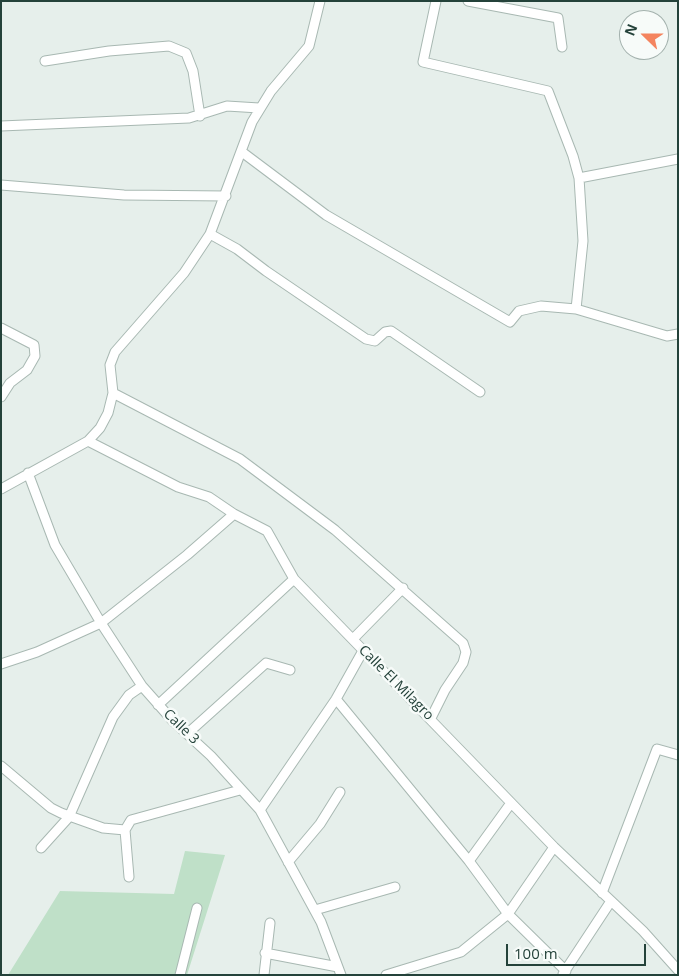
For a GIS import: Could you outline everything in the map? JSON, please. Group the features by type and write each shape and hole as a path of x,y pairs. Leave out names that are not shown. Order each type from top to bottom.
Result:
{"street":[{"path":"1,489 88,441 100,428 108,413 113,393 110,365 115,352 184,273 210,234 259,108 309,46 320,1"},
{"path":"436,1 423,62 548,91 574,156 579,178 583,241 576,309"},
{"path":"468,1 558,18 562,47"},
{"path":"45,61 109,51 169,46 186,53 194,71 200,116"},
{"path":"1,126 130,122 200,116 226,106 259,108"},
{"path":"242,152 326,215 510,322 519,310 541,306 576,309 667,336 678,334"},
{"path":"579,178 678,159"},
{"path":"1,185 124,195 226,196"},
{"path":"210,234 238,249 266,271 366,339 375,341 385,332 391,331 480,392"},
{"path":"1,328 34,345 35,356 27,370 10,383 1,397"},
{"path":"113,393 220,446 240,459 335,530 450,630 466,649 464,663 445,690 431,718"},
{"name":"Calle El Milagro","path":"88,441 178,487 209,497 234,514 267,531 294,579 431,718 554,847 643,931 677,967"},
{"name":"Calle 3","path":"28,473 55,545 101,623 142,686 158,705 211,756 260,810 315,910 340,971"},
{"path":"1,664 46,648 101,623 187,555 234,514"},
{"path":"158,705 294,579"},
{"path":"353,639 403,588"},
{"path":"260,810 336,699 364,649"},
{"path":"187,734 266,663 290,670"},
{"path":"41,848 69,817 113,717 129,695 142,686"},
{"path":"336,699 469,861 508,914 564,973 611,901"},
{"path":"602,893 657,749 678,755"},
{"path":"1,766 50,808 69,817 103,828 125,830"},
{"path":"129,877 125,830 131,820 240,790"},
{"path":"288,862 320,824 340,792"},
{"path":"469,861 511,803"},
{"path":"386,975 461,952 508,914 554,847"},
{"path":"315,910 395,886"},
{"path":"180,975 197,908"},
{"path":"264,975 265,953 270,923"},
{"path":"265,953 340,971"}],"green space":[{"path":"185,851 225,855 187,975 8,975 60,891 174,894"}]}
